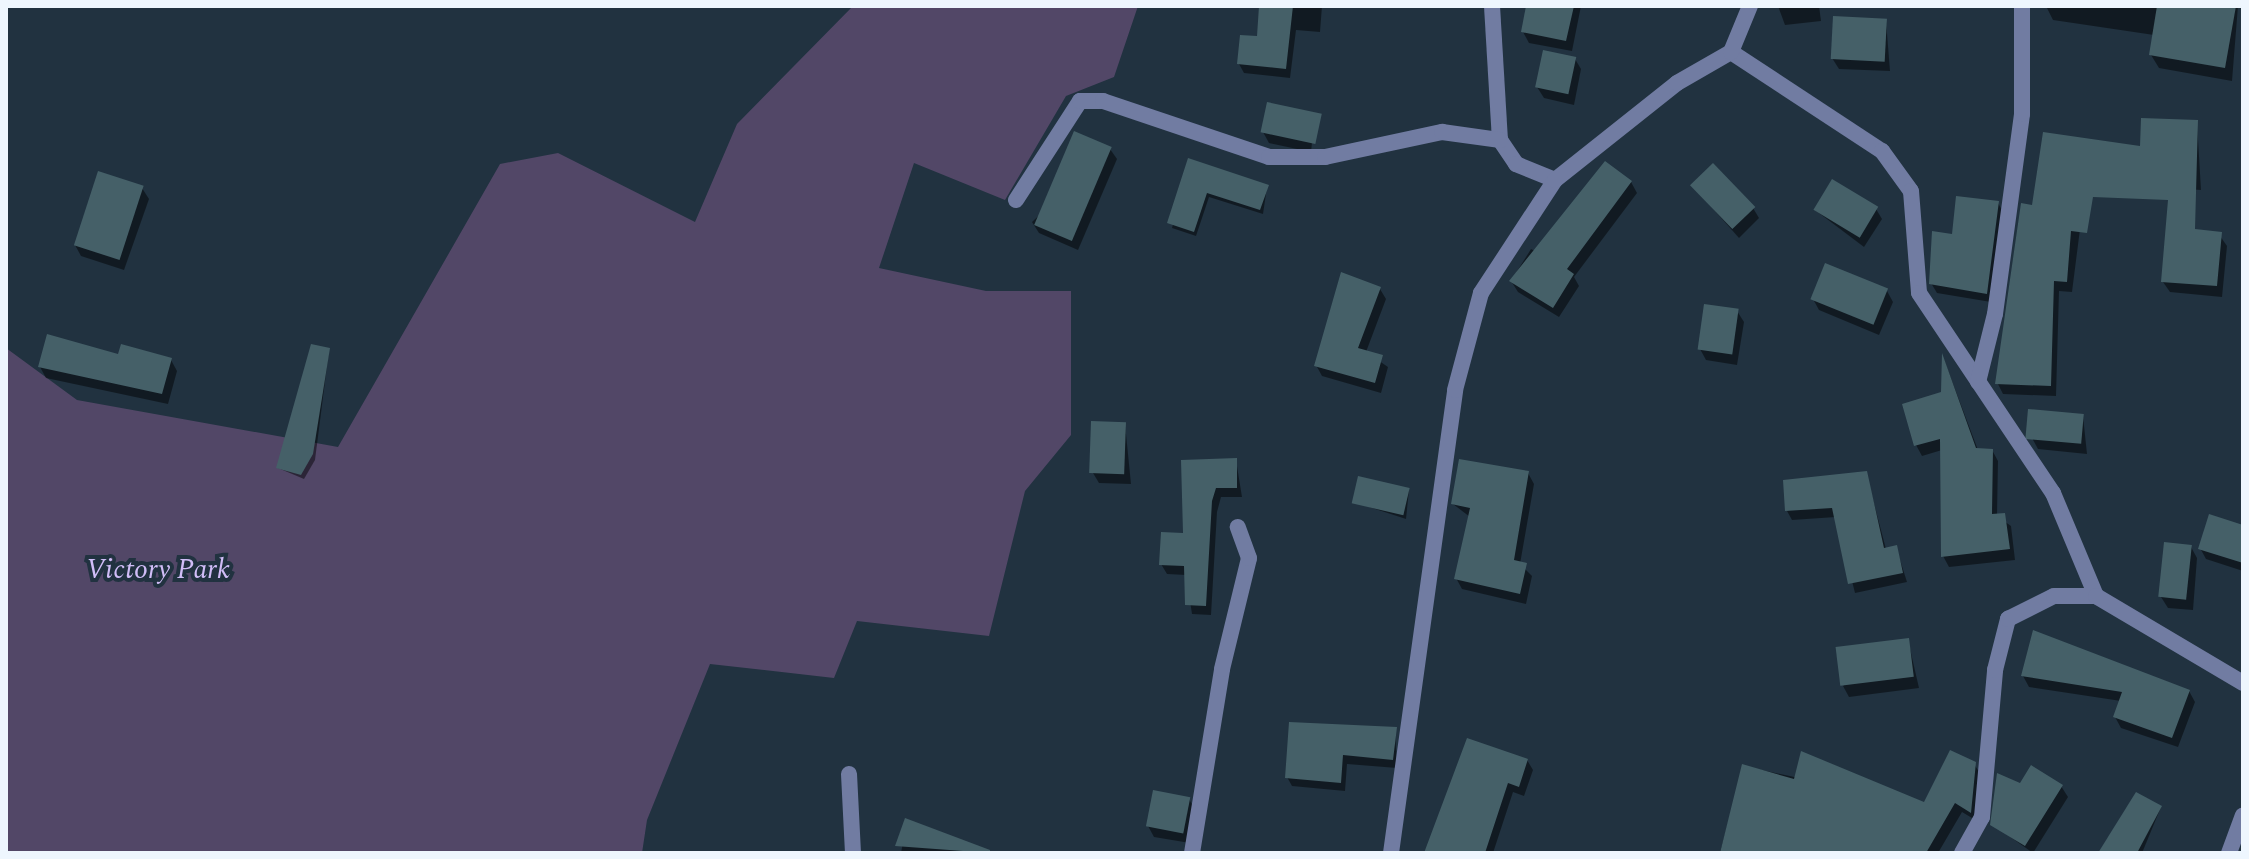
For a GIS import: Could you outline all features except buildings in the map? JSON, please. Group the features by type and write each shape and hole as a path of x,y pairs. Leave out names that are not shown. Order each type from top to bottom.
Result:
{"street":[{"path":"1492,6 1500,140 1516,164 1555,180"},
{"path":"1391,853 1455,390 1481,293 1555,180 1677,83 1731,52 1750,6"},
{"path":"1978,382 1995,314 2022,114 2022,6"},
{"path":"1731,52 1882,151 1911,191 1919,293 2053,493 2096,596"},
{"path":"1016,200 1080,101 1103,101 1269,157 1325,157 1442,132 1500,140"},
{"path":"1192,853 1222,669 1249,558 1238,527"},
{"path":"1962,853 1982,817 1995,670 2008,619 2054,596 2096,596 2243,683"},
{"path":"849,774 853,853"},
{"path":"2229,853 2243,815"}],"green space":[{"name":"Victory Park","path":"853,6 1138,6 1114,77 1066,96 1005,200 914,163 879,268 986,291 1071,291 1071,435 1025,491 989,636 857,621 834,678 710,664 647,820 642,853 6,853 6,348 77,400 338,447 500,164 558,153 695,222 737,124"}]}
